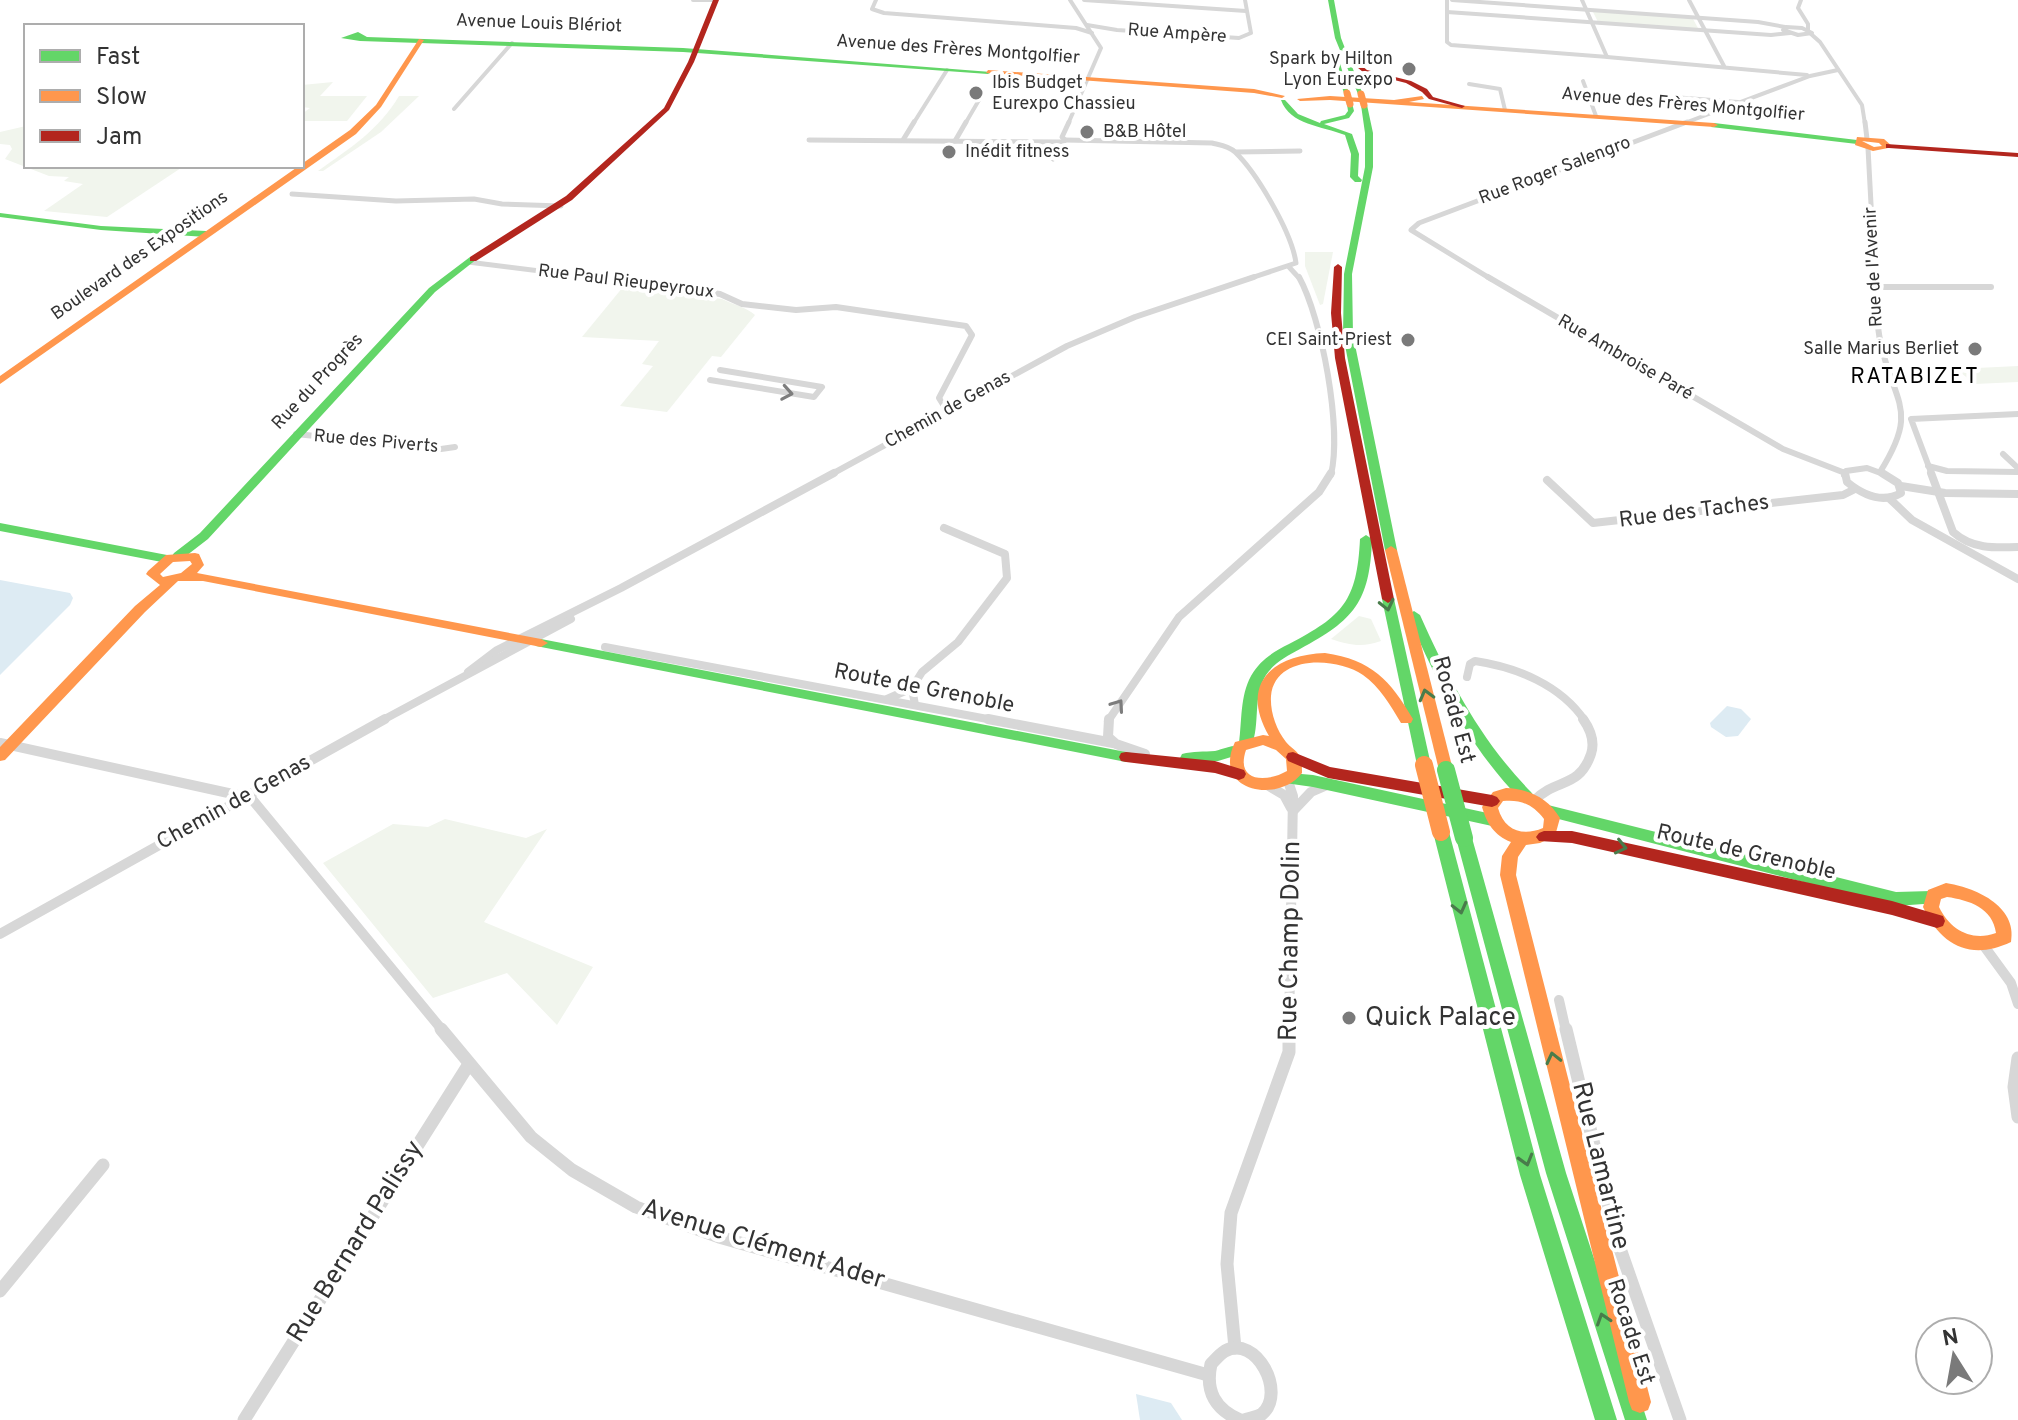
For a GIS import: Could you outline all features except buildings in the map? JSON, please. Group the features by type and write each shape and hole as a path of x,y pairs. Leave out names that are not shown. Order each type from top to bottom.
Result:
{"main road":[{"name":"Rocade Est","path":"1325,1 1329,34 1359,99 1369,133 1369,167 1348,274 1348,335 1393,559 1464,838 1552,1158 1636,1420"},
{"name":"Rue du Progrès","path":"4,748 177,571 204,536 296,434 432,290 468,262 560,206 667,109 697,51 716,2"},
{"name":"Avenue Louis Blériot","path":"368,37 697,51"},
{"name":"Boulevard des Expositions","path":"304,166 353,132 379,106 419,40"},
{"name":"Avenue des Frères Montgolfier","path":"697,51 1216,89 1288,98 1426,102 1638,119 1707,121 1864,143 1882,149 1889,146 2018,155"},
{"path":"1341,56 1365,71 1420,84 1426,102"},
{"path":"1288,98 1294,115 1325,122 1347,117 1370,84 1388,80 1421,88 1426,102"},
{"path":"1288,98 1287,111 1294,118 1348,134 1355,154 1354,177 1358,180"},
{"name":"Avenue des Frères Montgolfier","path":"1288,98 1426,102 1505,110"},
{"name":"Rocade Est","path":"1359,99 1361,137 1358,180 1338,268 1335,313 1367,501 1424,765 1530,1175 1606,1420"},
{"name":"Boulevard des Expositions","path":"0,381 301,168"},
{"path":"0,215 101,228 206,234"},
{"path":"1367,501 1366,575 1356,605 1330,629 1271,660 1260,672 1254,684 1235,766 1239,774 1252,783 1269,786 1289,780 1329,784 1492,820 1507,834 1521,840 1544,837 1552,826 1536,802 1507,780 1467,715 1418,625 1393,559"},
{"path":"0,527 173,557 177,571"},
{"name":"Route de Grenoble","path":"0,536 530,637 605,647 1147,758 1213,757 1241,747"},
{"name":"Rue du Progrès","path":"177,571 173,557 204,536"},
{"name":"Route de Grenoble","path":"530,637 566,649 644,661 1147,758 1215,767 1239,774"},
{"path":"1289,780 1295,773 1287,751 1268,726 1263,709 1263,691 1269,678 1290,661 1328,656 1362,666 1389,686 1401,707 1424,765"},
{"path":"1241,747 1263,740 1328,772 1492,801 1506,794 1536,802"},
{"path":"1492,801 1492,820"},
{"name":"Route de Grenoble","path":"1536,802 1883,896 1915,900 1931,898 1946,890 1965,893 1987,904 2011,924"},
{"name":"Route de Grenoble","path":"1544,837 1572,837 1892,908 1937,921 1957,937 1984,946"},
{"path":"1521,840 1510,856 1508,875 1645,1420"},
{"path":"1931,898 1932,913 1937,921"},
{"path":"1984,946 2001,942 2011,924"}],"street":[{"path":"693,0 716,2"},
{"path":"876,0 872,9 884,13 1054,26 1092,34"},
{"path":"1053,159 1064,141 1062,137 1085,79 1100,52 1070,0"},
{"path":"1084,0 1246,11"},
{"name":"Rue Ampère","path":"1085,23 1117,30 1239,38 1251,33 1245,0"},
{"path":"1809,32 1796,27 1727,19 1449,0 1447,12 1447,42 1451,45 1724,66 1810,76"},
{"path":"1582,0 1605,56 1611,58"},
{"path":"1689,0 1724,66"},
{"path":"1707,121 1739,102 1810,76 1838,70 1809,32 1798,8 1801,0"},
{"path":"1447,12 1738,33 1790,33 1820,44"},
{"path":"1727,19 1721,21 1725,30 1738,33"},
{"path":"1796,27 1806,22"},
{"path":"1054,26 1085,23"},
{"path":"1785,27 1783,30 1790,33"},
{"name":"Rue Ampère","path":"1092,34 1117,30"},
{"path":"1800,35 1809,32"},
{"path":"454,109 512,43"},
{"path":"903,140 947,70"},
{"name":"Rue de l'Avenir","path":"1838,70 1862,106 1878,341 1900,395 1903,435 1880,472"},
{"path":"1583,81 1596,116"},
{"path":"1469,84 1500,89 1505,110"},
{"path":"1660,96 1739,102"},
{"path":"955,141 979,100"},
{"path":"1862,106 1872,107"},
{"path":"1638,119 1662,124 1668,129"},
{"name":"Rue Roger Salengro","path":"1411,230 1419,223 1685,122"},
{"path":"809,140 1212,143 1236,152 1300,151"},
{"path":"1116,744 1108,737 1108,720 1179,617 1319,492 1331,474 1335,461 1336,448 1315,313 1297,272 1289,267 1296,263 1297,254 1236,152"},
{"path":"292,194 396,201 474,199 502,204 560,206"},
{"name":"Rue Ambroise Paré","path":"1411,230 1571,328 1756,434 1783,449 1845,473"},
{"name":"Rue Paul Rieupeyroux","path":"468,262 720,294 742,304 796,310 836,307 959,324 970,330 972,335 939,398 947,411"},
{"name":"Chemin de Genas","path":"530,637 1067,346 1114,324 1289,267"},
{"path":"1874,287 1991,287"},
{"path":"710,380 814,397 822,387 720,370"},
{"path":"2018,414 1912,417 1953,532 1977,547 2018,547"},
{"name":"Rue des Piverts","path":"296,434 441,449 455,447"},
{"path":"2003,454 2018,470"},
{"path":"1928,466 1947,471 2018,470"},
{"path":"1901,486 1901,493 1890,499 1876,498 1855,489 1847,482 1845,473 1860,468 1880,472 1901,486 1938,492 2018,494"},
{"name":"Rue des Taches","path":"1547,480 1593,523 1843,495 1855,489"},
{"path":"1890,499 1912,520 2018,579"},
{"path":"887,699 912,688 922,672 958,642 1007,578 1005,554 991,546 956,537 944,528"},
{"name":"Chemin de Genas","path":"0,934 621,588"},
{"name":"Route de Grenoble","path":"605,647 1116,744 1147,758"},
{"path":"1467,677 1470,664 1475,661 1528,676 1554,689 1586,719 1591,732 1591,756 1587,767 1568,784 1539,794 1536,802"},
{"path":"912,688 915,705"},
{"path":"4,748 247,796"},
{"name":"Rue Champ Dolin","path":"1235,1348 1227,1238 1231,1213 1289,1052 1293,794 1289,780"},
{"name":"Rue Champ Dolin","path":"1293,811 1311,792 1329,784"},
{"name":"Rue Champ Dolin","path":"1269,786 1284,795 1293,811"},
{"name":"Avenue Clément Ader","path":"247,796 531,1137 572,1170 636,1207 719,1237 1208,1375"},
{"path":"1984,946 2011,983 2018,1004"},
{"name":"Rue Lamartine","path":"1559,1000 1617,1240 1680,1420"},
{"path":"2018,1058 2014,1087 2018,1117"},
{"name":"Rue Bernard Palissy","path":"244,1420 469,1064"},
{"path":"0,1291 103,1165"},
{"path":"1235,1348 1255,1355 1263,1364 1272,1385 1267,1407 1260,1415 1242,1420 1227,1415 1216,1404 1209,1390 1208,1375 1217,1356 1235,1348"}],"shaded area":[{"path":"1592,10 1692,17 1699,30 1598,22"},
{"path":"333,82 320,96 367,96 347,121 304,121 304,112 310,108 304,107 304,85"},
{"path":"399,96 419,96 381,132 323,171 318,171 373,129"},
{"path":"24,126 24,166 5,159 12,149 10,145 0,144 0,132"},
{"path":"28,168 181,168 107,217 44,211 83,184 64,181 69,177 49,176"},
{"path":"1305,252 1333,252 1323,304 1320,305 1305,266"},
{"path":"623,287 722,299 755,315 721,357 712,356 667,412 620,406 653,366 642,364 659,341 582,337"},
{"path":"2018,366 2018,382 1975,384 1956,369"},
{"path":"0,580 70,593 73,598 70,605 0,675"},
{"path":"1359,616 1371,619 1381,641 1356,645 1331,639"},
{"path":"1727,706 1741,709 1751,719 1738,736 1726,737 1711,727 1710,723"},
{"path":"445,819 526,838 547,829 484,922 593,967 557,1025 507,973 433,998 323,863 393,824 428,827"},
{"path":"1136,1394 1171,1403 1182,1420 1140,1420"}],"traffic: fast":[{"path":"1331,0 1338,38 1361,94"},
{"path":"358,34 364,37 344,38 358,34"},
{"path":"360,39 683,50 988,72"},
{"path":"1338,58 1336,60 1347,93"},
{"path":"1283,101 1304,120 1348,134 1355,154 1354,177 1358,180"},
{"path":"1323,122 1347,117 1351,111 1350,104"},
{"path":"1364,105 1369,133 1369,167 1348,274 1348,335 1391,550"},
{"path":"1714,125 1857,142"},
{"path":"0,215 101,228 206,234"},
{"path":"178,556 204,536 432,290 473,259"},
{"path":"0,527 167,559"},
{"path":"1246,743 1250,700 1258,676 1273,659 1327,628 1350,607 1362,579 1366,539"},
{"path":"1388,599 1424,765"},
{"path":"1414,615 1448,688 1475,735 1526,796"},
{"path":"541,643 1126,757"},
{"path":"1187,758 1218,756 1236,750"},
{"path":"1446,770 1464,838"},
{"path":"1290,779 1313,781 1492,820"},
{"path":"1548,811 1896,899 1931,898"},
{"path":"1441,832 1530,1175 1606,1420"},
{"path":"1464,838 1556,1173 1636,1420"}],"traffic: slow":[{"path":"304,167 353,132 379,106 421,40"},
{"path":"988,72 1254,91 1282,96"},
{"path":"1347,93 1350,104"},
{"path":"1361,94 1364,105"},
{"path":"1300,99 1330,98 1714,125"},
{"path":"1397,101 1422,98"},
{"path":"1860,139 1881,141 1889,147 1873,149 1858,143 1860,139"},
{"path":"0,381 302,168"},
{"path":"1391,550 1446,770"},
{"path":"185,576 198,565 195,557 170,558 152,574 161,581 185,576 203,577 541,643"},
{"path":"0,756 140,609 173,580"},
{"path":"1281,746 1266,717 1264,694 1269,680 1279,669 1308,658 1342,660 1357,665 1373,675 1385,688 1406,719"},
{"path":"1263,740 1281,746 1293,757 1295,773 1273,783 1261,784 1242,777 1237,770 1236,759 1240,746 1263,740"},
{"path":"1424,765 1441,832"},
{"path":"1506,794 1526,797 1543,807 1552,818 1550,832 1521,839 1498,826 1490,807 1498,796 1506,794"},
{"path":"1521,840 1510,856 1508,875 1640,1402"},
{"path":"1946,890 1967,894 1986,903 2000,917 2005,937 1983,944 1961,940 1951,934 1936,918 1931,907 1934,895 1946,890"}],"traffic: jam":[{"path":"473,259 569,198 667,109 691,62 716,0"},
{"path":"1344,54 1374,75 1409,82 1431,98 1462,106"},
{"path":"1889,146 2018,155"},
{"path":"1338,267 1336,313 1340,358 1388,599"},
{"path":"1126,757 1215,767 1239,774"},
{"path":"1293,757 1328,772 1492,801"},
{"path":"1544,837 1572,837 1892,908 1937,921"}],"place":[{"name":"Spark by Hilton Lyon Eurexpo","path":"1409,69"},
{"name":"Ibis Budget Eurexpo Chassieu","path":"976,93"},
{"name":"B&B Hôtel","path":"1087,132"},
{"name":"Inédit fitness","path":"949,152"},
{"name":"CEI Saint-Priest","path":"1408,340"},
{"name":"Salle Marius Berliet","path":"1975,349"},
{"name":"Quick Palace","path":"1349,1018"}],"district":[{"name":"RATABIZET","path":"1915,377"}]}
